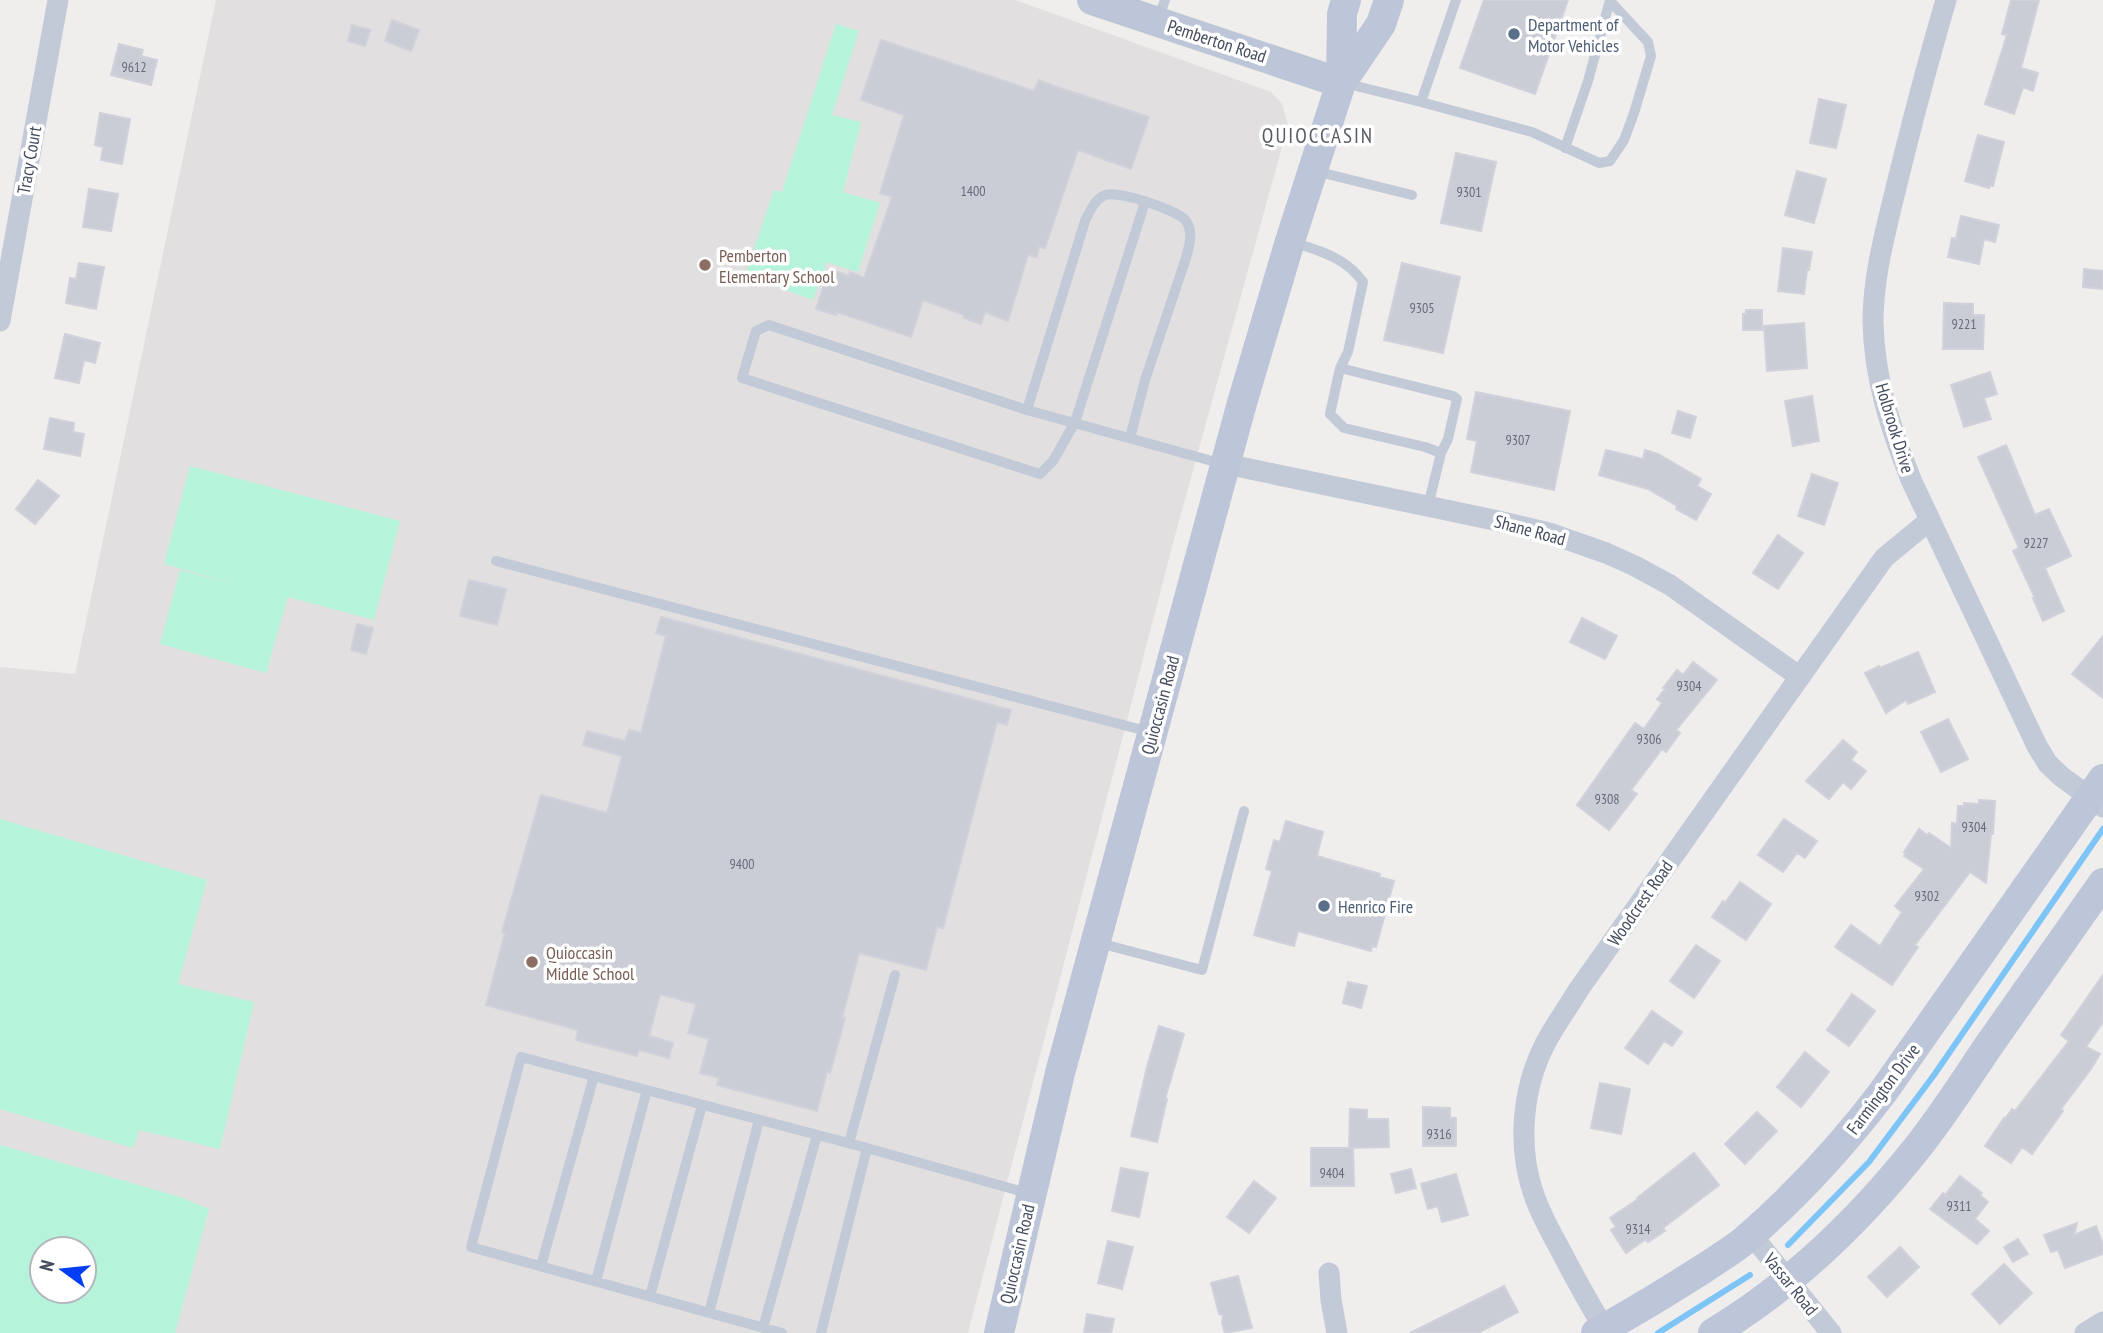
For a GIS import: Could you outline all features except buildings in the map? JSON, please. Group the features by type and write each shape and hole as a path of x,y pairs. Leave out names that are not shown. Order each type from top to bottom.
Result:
{"street":[{"name":"Tracy Court","path":"0,321 58,0"},
{"name":"Quioccasin Road","path":"1341,83 1342,14 1346,0"},
{"name":"Quioccasin Road","path":"999,1333 1060,1073 1242,403 1341,83 1381,24 1389,0"},
{"name":"Holbrook Drive","path":"1946,0 1915,108 1880,256 1873,325 1877,371 1887,415 1907,471 2037,746 2048,764 2099,795"},
{"name":"Pemberton Road","path":"1104,2 1161,11 1341,83"},
{"name":"Shane Road","path":"1226,464 1549,533 1606,553 1670,585 1800,677"},
{"name":"Woodcrest Road","path":"1603,1332 1551,1235 1534,1195 1526,1163 1526,1104 1532,1077 1545,1044 1579,989 1884,558 1930,520"},
{"name":"Farmington Drive","path":"1603,1332 1744,1241 1783,1207 1856,1128 2099,795"},
{"path":"1713,1333 1739,1318 1789,1281 1870,1204 1918,1147 2103,883"},
{"name":"Vassar Road","path":"1751,1234 1830,1333"},
{"path":"1329,1273 1337,1333"},
{"path":"2085,1333 2103,1322"}],"lane":[{"path":"1421,102 1456,0"},
{"path":"1341,83 1532,132 1599,163 1610,161 1624,140 1651,56 1648,42 1610,0"},
{"path":"1565,148 1588,81 1610,0"},
{"path":"1312,171 1412,195"},
{"path":"1027,410 1090,209 1102,196 1110,194 1145,202 1178,214 1186,221 1191,242 1145,380 1130,438"},
{"path":"1145,202 1075,422 1053,461 1040,474 742,378 756,331 769,325 1027,410 1075,422 1226,464"},
{"path":"1290,241 1333,255 1346,263 1363,282 1348,352 1340,368 1330,414 1344,428 1441,453"},
{"path":"1340,368 1457,399 1428,506"},
{"path":"496,561 1153,733"},
{"path":"1096,942 1202,970 1244,811"},
{"path":"849,1143 895,975"},
{"path":"782,1333 471,1247 521,1056 1031,1194"},
{"path":"541,1266 594,1076"},
{"path":"596,1281 647,1090"},
{"path":"650,1296 702,1105"},
{"path":"709,1314 759,1120"},
{"path":"763,1328 817,1135"},
{"path":"821,1333 867,1148"}],"shaded area":[{"name":"Quioccasin Middle School","path":"216,0 1015,0 1271,92 1282,104 1288,125 1173,543 968,1333 0,1333 0,667 75,674"}],"green space":[{"path":"836,24 859,31 832,115 861,122 843,192 880,203 858,272 827,262 813,300 745,275 774,190 782,192"},
{"path":"190,466 400,521 374,620 288,597 266,673 160,644 180,570 243,586 164,564"},
{"path":"0,819 207,880 178,984 254,1002 220,1149 139,1130 133,1148 0,1109"},
{"path":"0,1145 180,1197 209,1209 175,1333 0,1333"}],"waterway":[{"path":"1788,1245 1869,1162 1934,1075 2103,829"},
{"path":"1658,1333 1750,1275"}],"place":[{"name":"Department of Motor Vehicles","path":"1514,34"},
{"name":"Pemberton Elementary School","path":"705,265"},
{"name":"Henrico Fire","path":"1324,906"},
{"name":"Quioccasin Middle School","path":"532,962"}],"district":[{"name":"QUIOCCASIN","path":"1318,135"}]}
